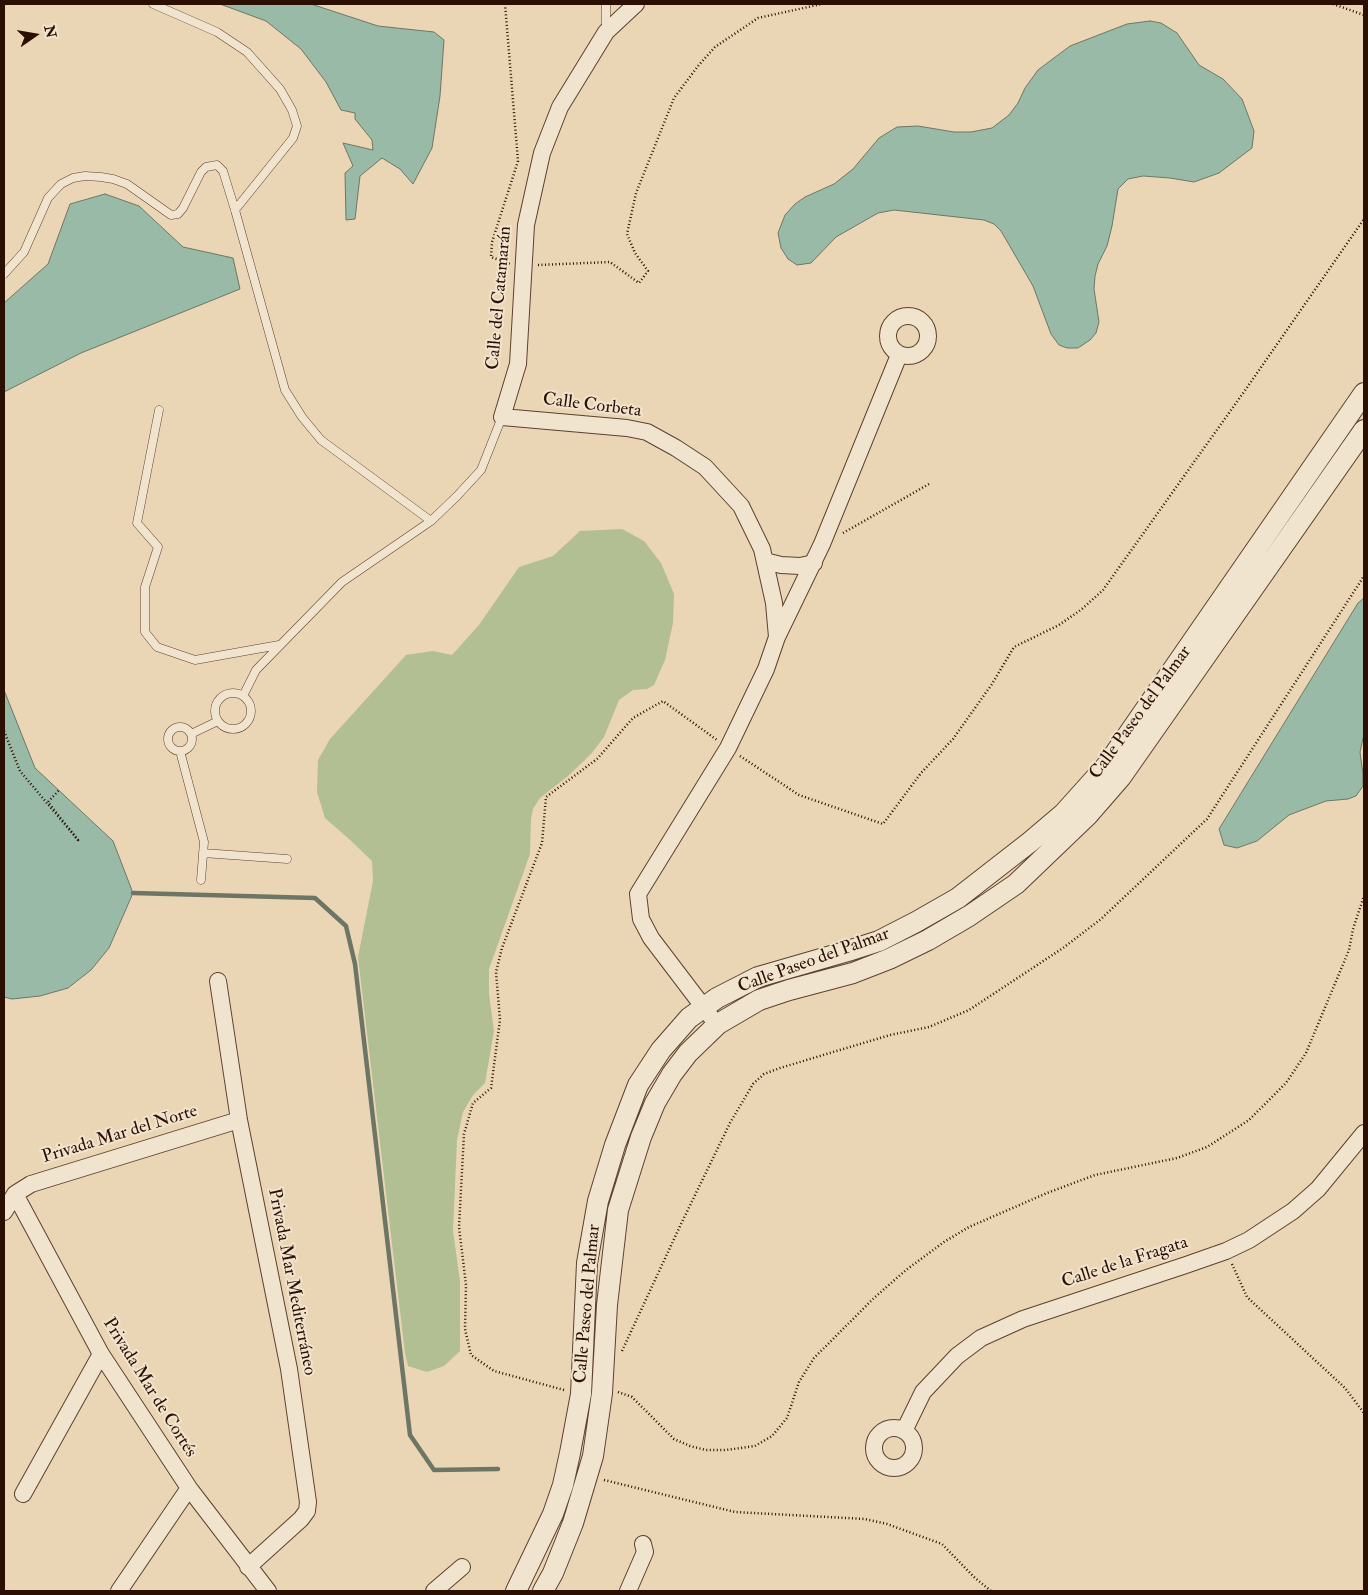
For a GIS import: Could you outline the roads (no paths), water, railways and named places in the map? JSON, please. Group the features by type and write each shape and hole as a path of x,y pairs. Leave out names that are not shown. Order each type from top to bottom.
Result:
{"street":[{"name":"Calle del Catamarán","path":"502,417 518,364 526,225 542,152 560,107 606,32 636,4"},
{"path":"718,1024 651,938 641,919 638,894 728,748 766,669 777,637 814,563 899,355"},
{"name":"Calle Paseo del Palmar","path":"516,1591 553,1514 563,1486 581,1394 589,1254 598,1201 614,1145 638,1085 661,1050 689,1018 703,1007 758,977 879,941 958,898 1063,814 1107,764 1363,399"},
{"name":"Calle Corbeta","path":"502,417 627,428 647,432 705,467 741,506 762,549 774,603 777,637"},
{"name":"Calle Paseo del Palmar","path":"543,1591 553,1573 573,1523 593,1456 602,1393 613,1248 618,1210 628,1176 655,1103 672,1074 688,1053 718,1024 759,1000 853,973 889,959 961,921 1016,884 1088,815 1121,777 1364,430"},
{"path":"765,561 781,565 800,566 814,563"},
{"name":"Privada Mar Mediterráneo","path":"218,981 239,1120 289,1369 308,1502 307,1511 301,1519 248,1567"},
{"name":"Privada Mar del Norte","path":"15,1194 31,1184 239,1120"},
{"name":"Calle de la Fragata","path":"904,1431 923,1392 957,1356 981,1338 1023,1319 1226,1251 1250,1240 1293,1211 1318,1190 1364,1133"},
{"path":"4,1212 15,1194"},
{"name":"Privada Mar de Cortés","path":"15,1194 101,1354 189,1488 268,1591"},
{"path":"24,1494 101,1354"},
{"path":"570,1452 593,1456"},
{"path":"119,1591 189,1488"},
{"path":"553,1514 573,1523"},
{"path":"630,1591 645,1552 643,1544"},
{"path":"434,1591 462,1567"}],"lane":[{"path":"153,4 217,32 247,52 280,89 292,110 297,126 293,138 236,210"},
{"path":"606,4 606,32"},
{"path":"4,274 24,252 48,198 60,184 73,178 101,176 127,184 171,215 178,214 184,208 201,172 206,167 217,166 223,171 236,210 285,390 302,417 321,440 430,521"},
{"path":"160,410 136,523 158,547 144,587 145,632 157,647 194,660 279,645"},
{"name":"Calle del Catamarán","path":"243,696 256,670 342,582 430,521 481,470 502,417"},
{"path":"233,694 243,696 250,704 249,720 246,724 236,729 226,728 218,720 216,716 217,705 223,697 233,694"},
{"path":"191,734 218,720"},
{"path":"180,726 184,727 191,734 191,744 188,748 180,751 171,748 168,743 167,738 171,730 180,726"},
{"path":"180,751 204,842 201,880"},
{"path":"203,853 287,859"}],"waterway":[{"path":"133,893 315,898 346,926 355,964 410,1435 434,1470 498,1469"}]}
